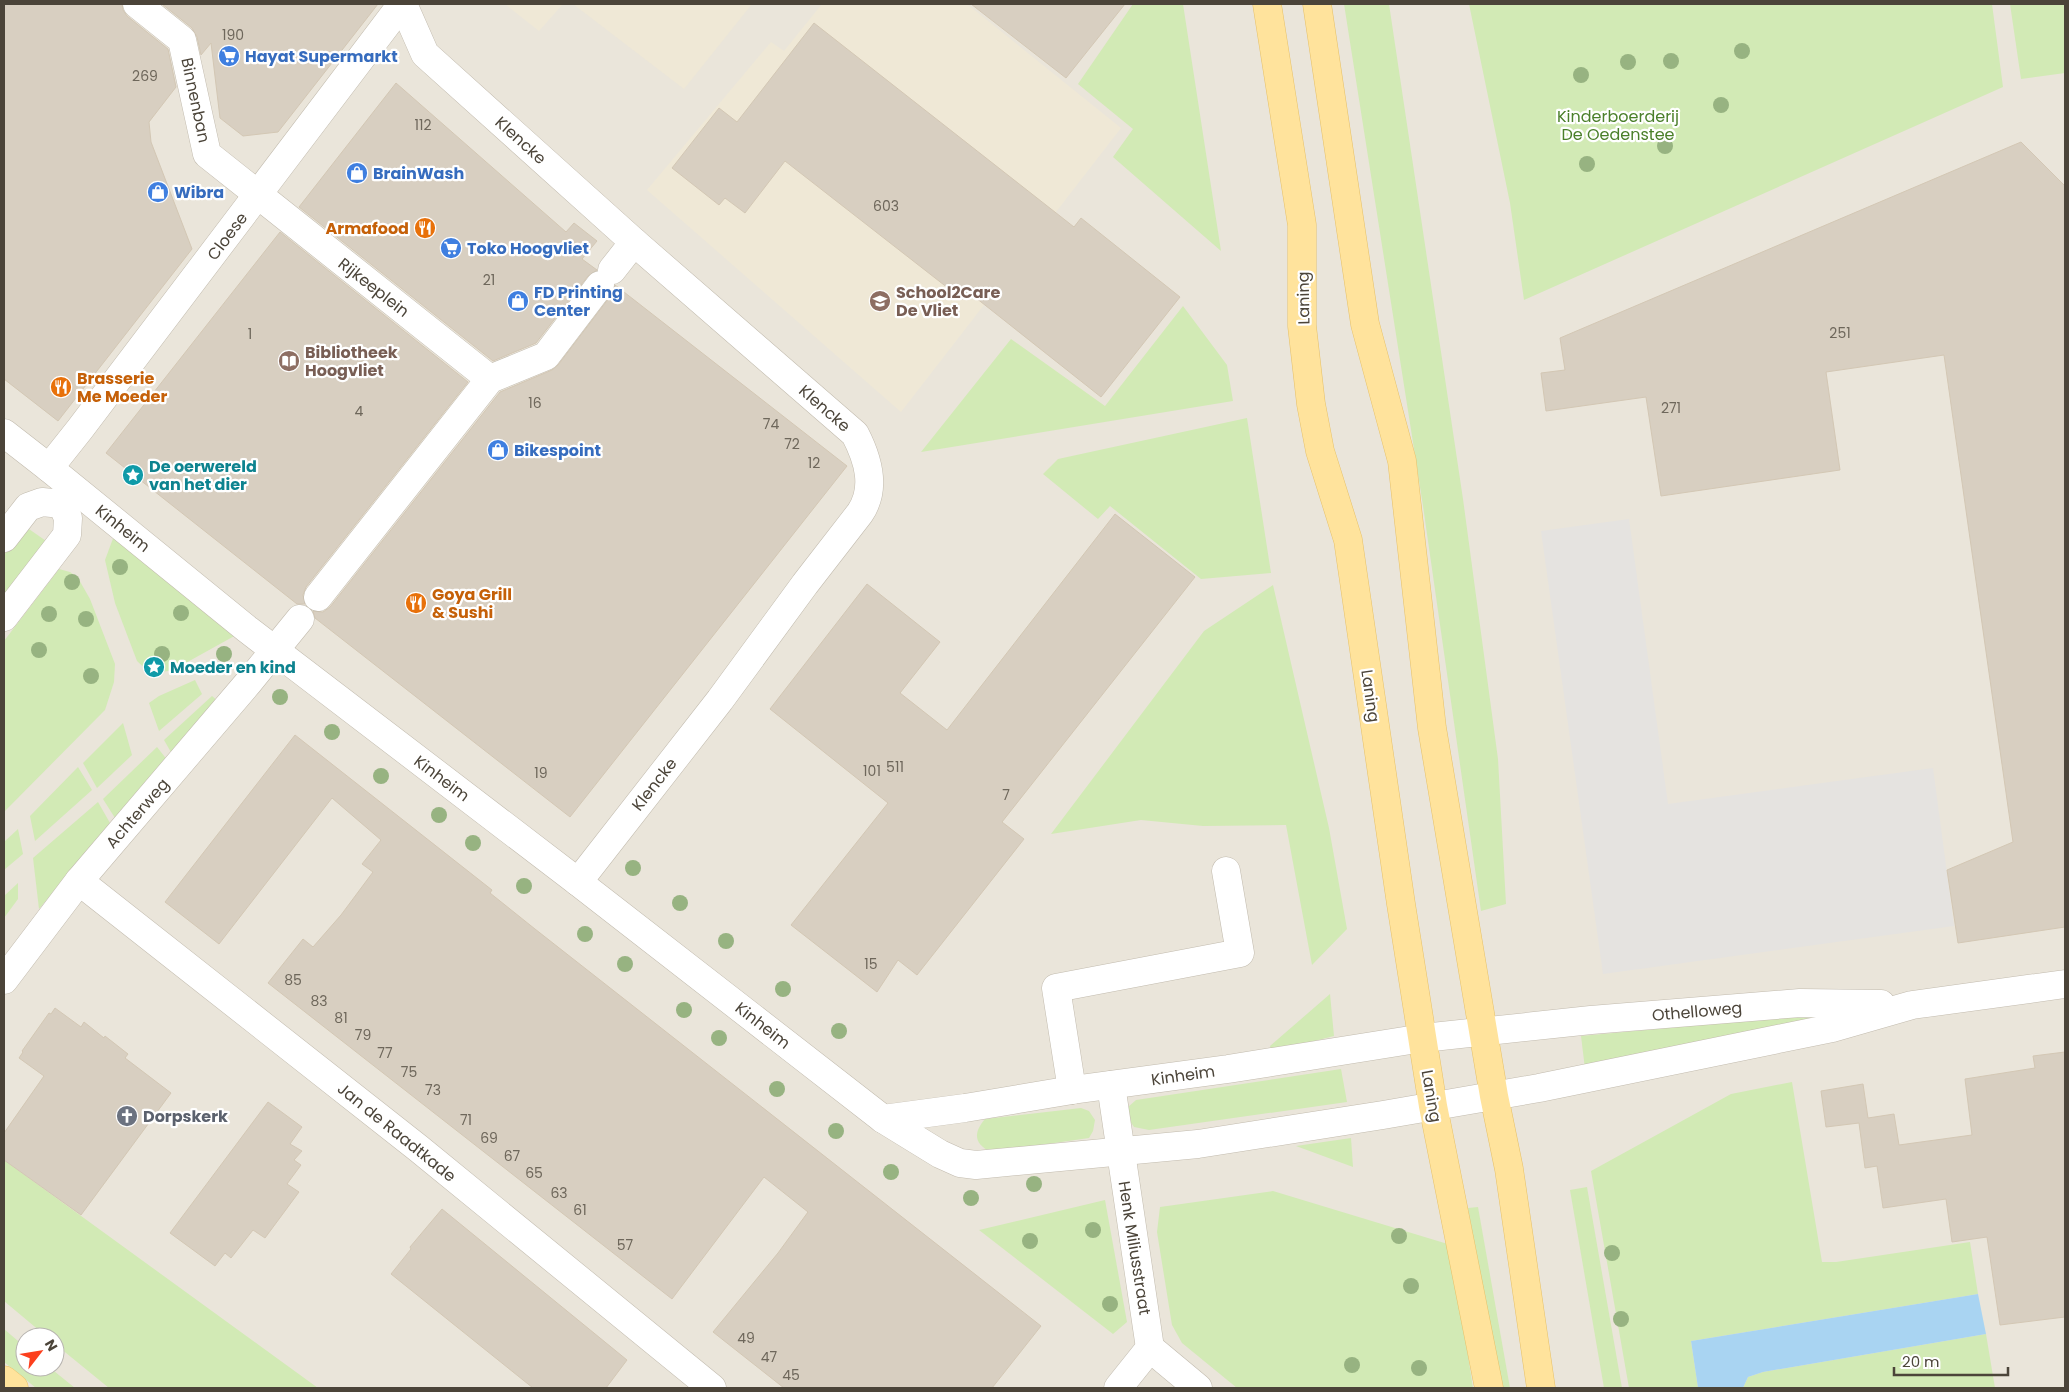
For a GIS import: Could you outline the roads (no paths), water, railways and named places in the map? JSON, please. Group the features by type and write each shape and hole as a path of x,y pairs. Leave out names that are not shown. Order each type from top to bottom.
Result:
{"main road":[{"name":"Laning","path":"1268,4 1302,225 1302,326 1311,404 1320,451 1348,540 1399,894 1433,1106 1489,1388"},
{"path":"1317,4 1365,324 1402,461 1432,728 1508,1169 1541,1388"},
{"path":"4,1380 14,1388"}],"street":[{"name":"Binnenban","path":"137,4 182,40 207,154 258,195"},
{"name":"Cloese","path":"49,468 402,4"},
{"name":"Klencke","path":"402,4 425,54 634,242 855,434 866,454 870,473 866,506 805,584 720,700 578,882"},
{"name":"Rijkeeplein","path":"258,195 490,379"},
{"path":"318,598 490,379 546,356 634,242"},
{"name":"Kinheim","path":"4,433 49,468 69,497 275,650 883,1119 940,1154 960,1163 976,1164 1120,1151 1230,1139 1433,1106"},
{"path":"4,538 28,507 42,502 69,497 67,535 4,617"},
{"path":"275,650 300,619"},
{"name":"Achterweg","path":"4,980 79,881 275,650"},
{"path":"1072,1090 1056,988 1240,953 1226,871"},
{"name":"Jan de Raadtkade","path":"79,881 418,1148 712,1388"},
{"name":"Othelloweg","path":"1494,1096 1832,1028 1912,1005 2065,984"},
{"name":"Othelloweg","path":"1484,1032 1600,1019 1800,1003 1912,1005"},
{"name":"Kinheim","path":"883,1119 965,1108 1072,1090 1228,1069 1423,1038 1484,1032"},
{"name":"Henk Miliusstraat","path":"1111,1085 1150,1348"},
{"path":"1433,1106 1494,1096"},
{"path":"1118,1388 1150,1348 1198,1388"}],"water":[{"path":"1978,1294 1986,1334 1763,1372 1748,1377 1743,1388 1698,1388 1691,1341"}],"place":[{"name":"Hayat Supermarkt","path":"229,56"},
{"name":"BrainWash","path":"357,173"},
{"name":"Wibra","path":"158,192"},
{"name":"Armafood","path":"425,228"},
{"name":"Toko Hoogvliet","path":"451,248"},
{"name":"FD Printing Center","path":"518,301"},
{"name":"School2Care De Vliet","path":"880,301"},
{"name":"Bibliotheek Hoogvliet","path":"289,361"},
{"name":"Brasserie Me Moeder","path":"61,387"},
{"name":"Bikespoint","path":"498,450"},
{"name":"De oerwereld van het dier","path":"133,475"},
{"name":"Goya Grill & Sushi","path":"416,603"},
{"name":"Moeder en kind","path":"154,667"},
{"name":"Dorpskerk","path":"127,1116"}],"park label":[{"name":"Kinderboerderij De Oedenstee","path":"1618,125"}]}
